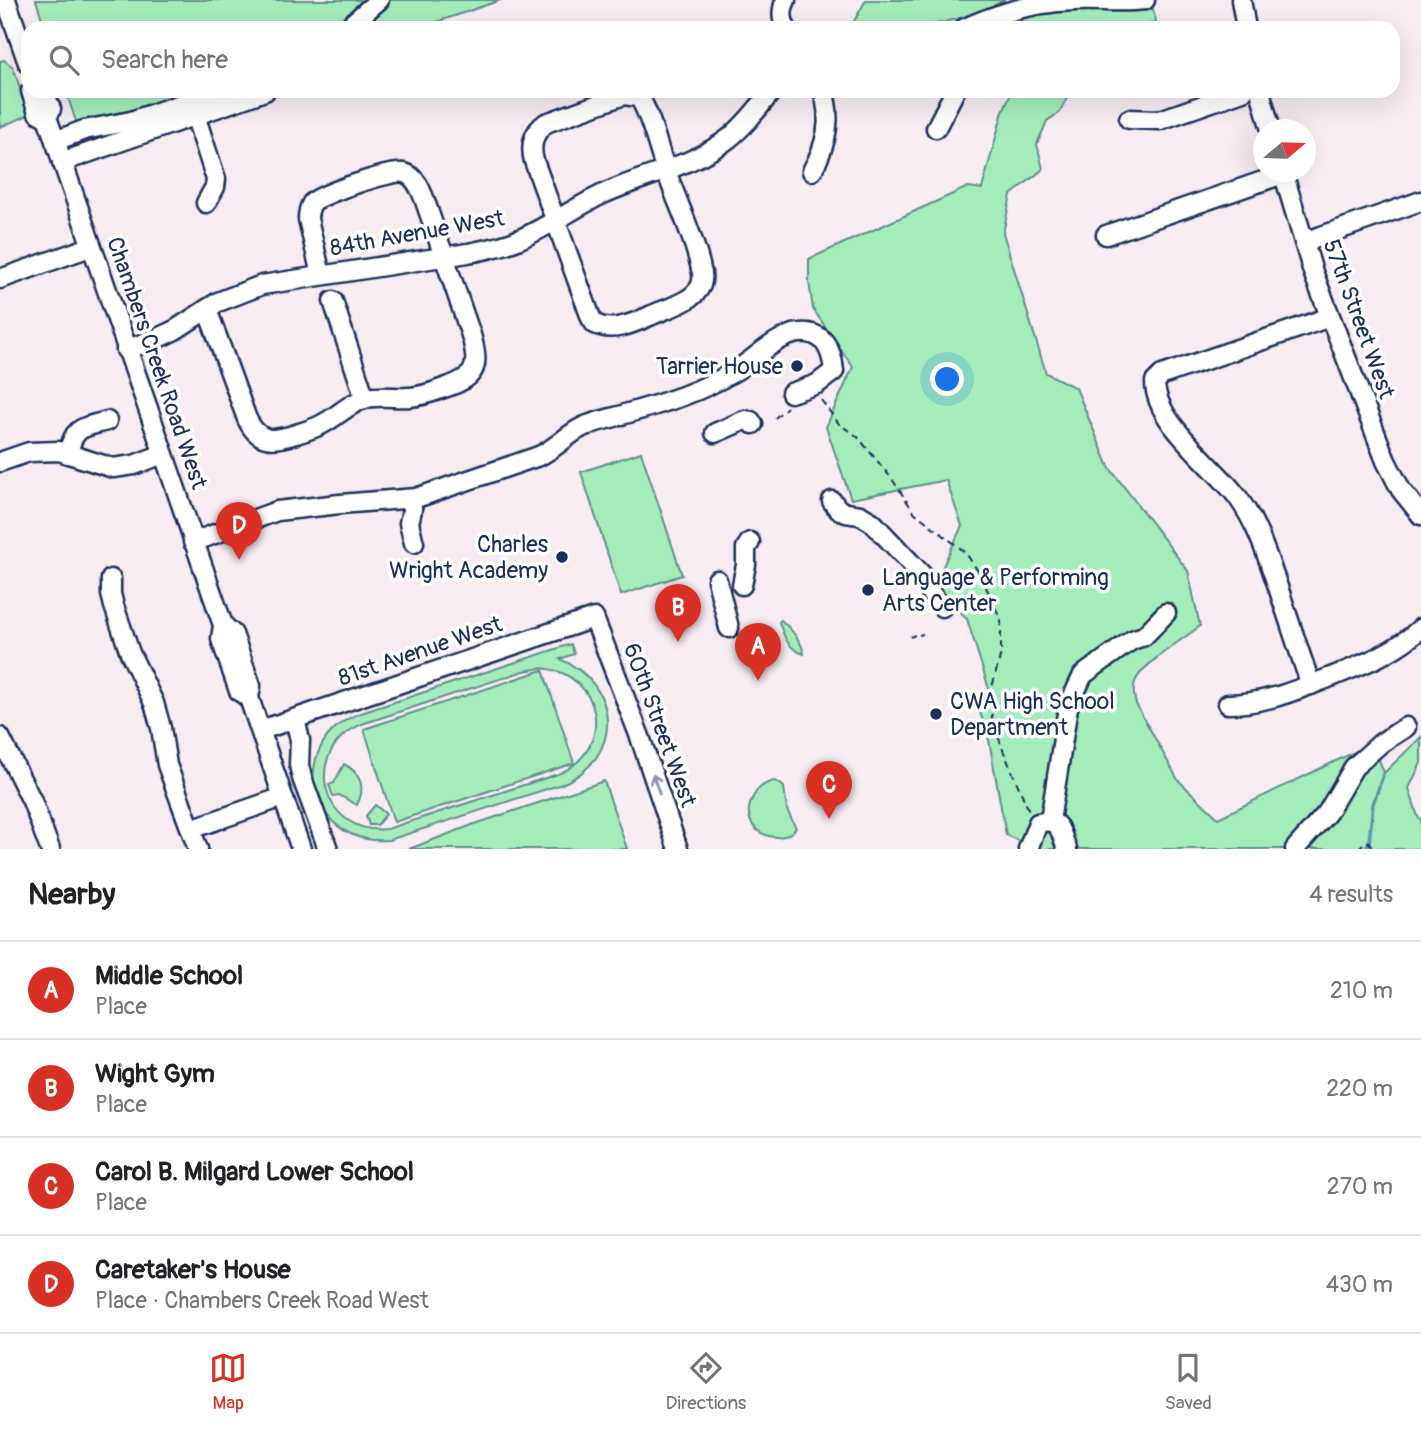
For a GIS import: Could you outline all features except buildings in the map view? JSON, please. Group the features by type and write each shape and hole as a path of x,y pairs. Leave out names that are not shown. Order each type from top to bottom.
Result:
{"street":[{"path":"6,0 21,43"},
{"path":"356,21 379,0"},
{"path":"784,21 783,7 786,0"},
{"path":"981,21 1028,6 1076,1 1145,0"},
{"path":"1241,0 1245,21"},
{"name":"Chambers Creek Road West","path":"33,98 38,113 47,118 223,625 233,634 251,686 249,698 301,849"},
{"name":"Chambers Creek Road West","path":"47,98 51,109 47,118"},
{"path":"55,141 84,130 131,121 198,98"},
{"path":"62,162 245,98"},
{"path":"615,98 554,119 539,128 532,147 534,161 592,318 595,324 609,329 639,321 692,296 698,291 703,278 699,259 640,98"},
{"name":"84th Avenue West","path":"126,350 175,330 231,296 262,285 443,257 506,244 602,195 666,171 716,147 740,128 766,98"},
{"path":"812,172 826,140 828,122 825,98"},
{"path":"936,128 951,98"},
{"path":"1129,119 1160,120 1223,98"},
{"path":"1262,98 1267,119"},
{"path":"195,115 216,179 215,187 206,203"},
{"path":"207,309 248,423 256,433 266,438 277,439 310,430 365,399 420,396 458,384 469,377 474,368 475,352 422,193 414,179 404,173 387,174 337,190 311,205 308,213 309,224 321,275"},
{"path":"1106,235 1257,182"},
{"name":"57th Street West","path":"1286,182 1313,272 1386,461 1401,490 1421,516"},
{"path":"1304,242 1421,201"},
{"path":"0,279 90,247"},
{"path":"333,301 365,399"},
{"path":"1311,685 1253,521 1228,484 1177,430 1159,401 1155,382 1162,375 1330,317"},
{"path":"194,541 277,512 340,503 412,499 539,456 580,428 707,387 737,370 763,350 797,333 816,335 823,339 830,349 834,371 817,384 791,393"},
{"path":"715,433 745,420 753,424"},
{"path":"68,454 75,432 107,421"},
{"path":"0,462 29,452 59,451 113,468 134,466 163,454"},
{"path":"412,499 408,523 414,543"},
{"path":"832,501 838,509 846,513 860,514 872,522 924,577 932,595 942,607"},
{"path":"742,585 746,548 750,542"},
{"path":"111,579 114,606 130,653 154,703 167,765 198,849"},
{"path":"717,580 729,628"},
{"path":"1051,821 1069,707 1083,675 1132,640 1144,636 1166,613"},
{"name":"81st Avenue West","path":"261,730 594,618"},
{"name":"60th Street West","path":"594,618 640,737 678,849"},
{"path":"1227,704 1263,701 1365,664 1401,644 1421,628"},
{"path":"295,719 300,740 299,765 302,778 328,849"},
{"path":"1294,849 1327,813 1354,767 1381,743 1406,727"},
{"path":"0,737 33,801 50,849"},
{"path":"191,829 283,797"},
{"path":"1028,849 1038,823 1051,821 1058,825 1067,849"}],"path":[{"path":"911,637 923,634"},
{"path":"1358,849 1365,842 1369,842 1373,849"}],"green space":[{"path":"36,0 501,0 440,21 43,21"},
{"path":"866,0 1005,0 973,15 948,21 854,21"},
{"path":"1152,6 1156,21 1020,21 1010,17 1039,10"},
{"path":"4,60 13,67 21,98 23,98 29,115 0,127 0,61"},
{"path":"68,98 214,98 83,143"},
{"path":"1009,98 1067,98 1059,113 1047,121 1037,144 1043,169 1011,195 1003,233 1046,373 1076,388 1109,467 1188,571 1200,626 1154,660 1139,675 1134,687 1136,704 1178,780 1218,818 1373,743 1384,773 1421,737 1421,763 1409,788 1421,819 1421,849 1036,849 1006,835 989,740 977,703 989,689 967,619 935,583 962,526 946,480 851,499 826,427 853,367 813,309 809,282 809,259 968,187 982,189"},
{"path":"641,452 682,575 621,595 581,472"},
{"path":"781,620 792,631 804,654 787,642 779,622"},
{"path":"571,644 574,654 560,659 580,671 595,686 604,703 607,722 605,740 596,757 582,772 562,784 389,840 362,838 340,828 325,811 316,791 314,769 320,748 335,729 358,714","holes":["541,668 562,673 578,683 589,697 594,714 594,731 589,748 576,763 558,774 387,829 364,828 347,819 334,806 326,789 325,770 330,752 343,736 362,724 524,671"]},
{"path":"543,670 574,763 394,822 364,729"},
{"path":"344,764 358,776 360,782 361,793 357,805 339,795 333,796 329,785 334,783"},
{"path":"604,781 627,849 409,849 472,825"},
{"path":"774,781 784,787 787,810 796,828 780,837 762,833 754,827 750,819 749,809 755,794 762,786"},
{"path":"375,805 386,814 377,825 369,825 366,816"}],"waterway":[{"path":"1365,849 1369,842 1373,804 1383,775"}],"place":[{"name":"Tarrier House","path":"797,366"},
{"name":"Charles Wright Academy","path":"562,557"},
{"name":"Caretaker's House","path":"239,560"},
{"name":"Language & Performing Arts Center","path":"868,590"},
{"name":"Wight Gym","path":"678,642"},
{"name":"Middle School","path":"758,681"},
{"name":"CWA High School Department","path":"936,714"},
{"name":"Carol B. Milgard Lower School","path":"829,819"}]}
